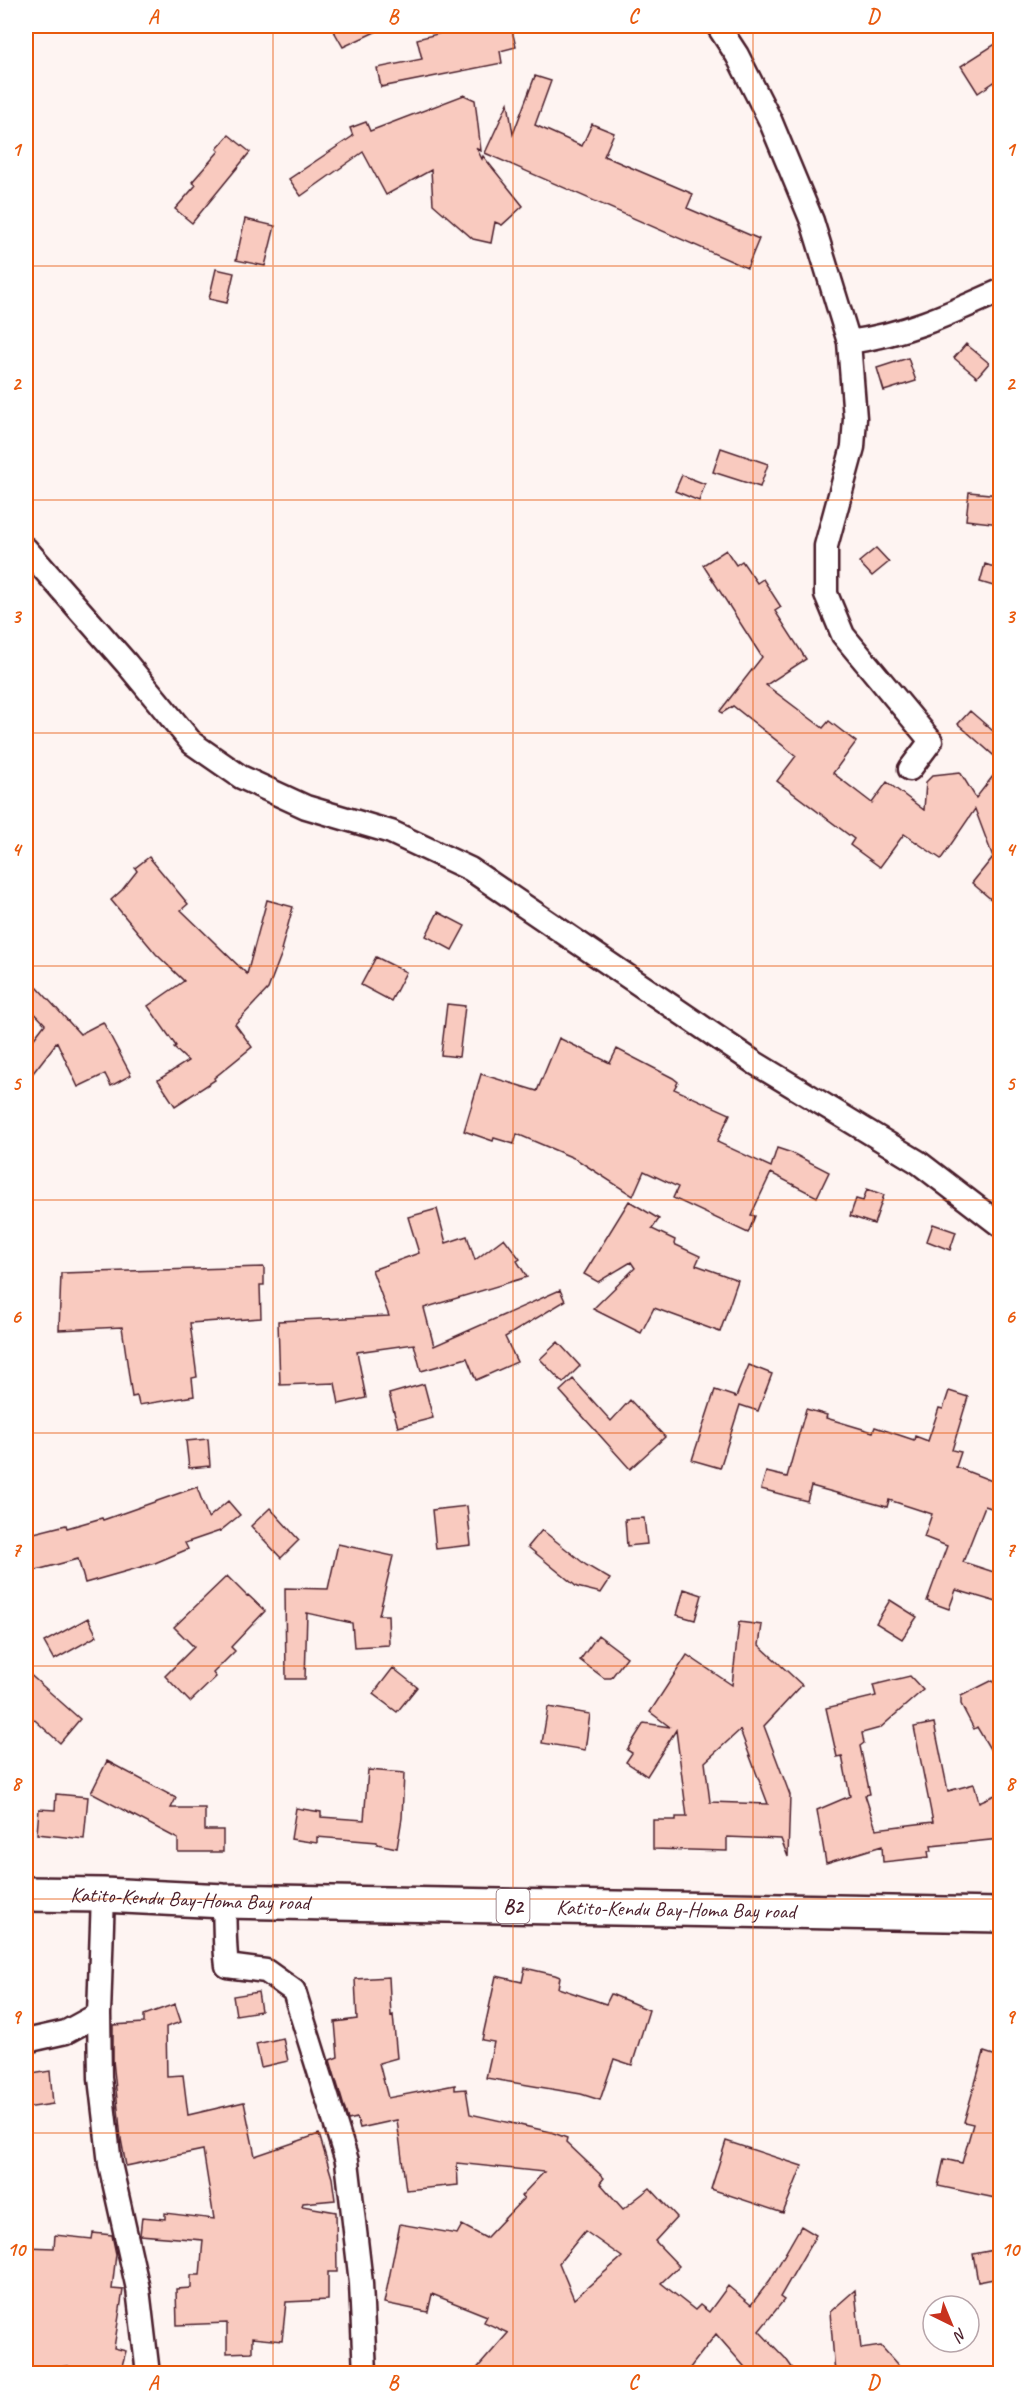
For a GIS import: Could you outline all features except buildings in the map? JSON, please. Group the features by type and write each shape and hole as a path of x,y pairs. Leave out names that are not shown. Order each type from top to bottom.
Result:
{"highway":[{"name":"Katito-Kendu Bay-Homa Bay road","path":"26,1894 224,1901 1000,1915"}],"street":[{"path":"718,26 737,56 770,120 812,221 849,342 855,418 853,447 826,546 826,594 843,634 931,741 910,769"},
{"path":"849,342 883,337 913,327 1000,291"},
{"path":"26,549 127,664 192,743 241,777 306,807 391,832 470,869 756,1063 918,1162 1000,1225"},
{"path":"104,1895 99,2014 100,2078 110,2164 138,2289 148,2373"},
{"path":"224,1901 226,1926 224,1942 227,1966 266,1971 294,1991 347,2161 361,2283 365,2373"},
{"path":"26,2041 66,2032 99,2014"}]}
